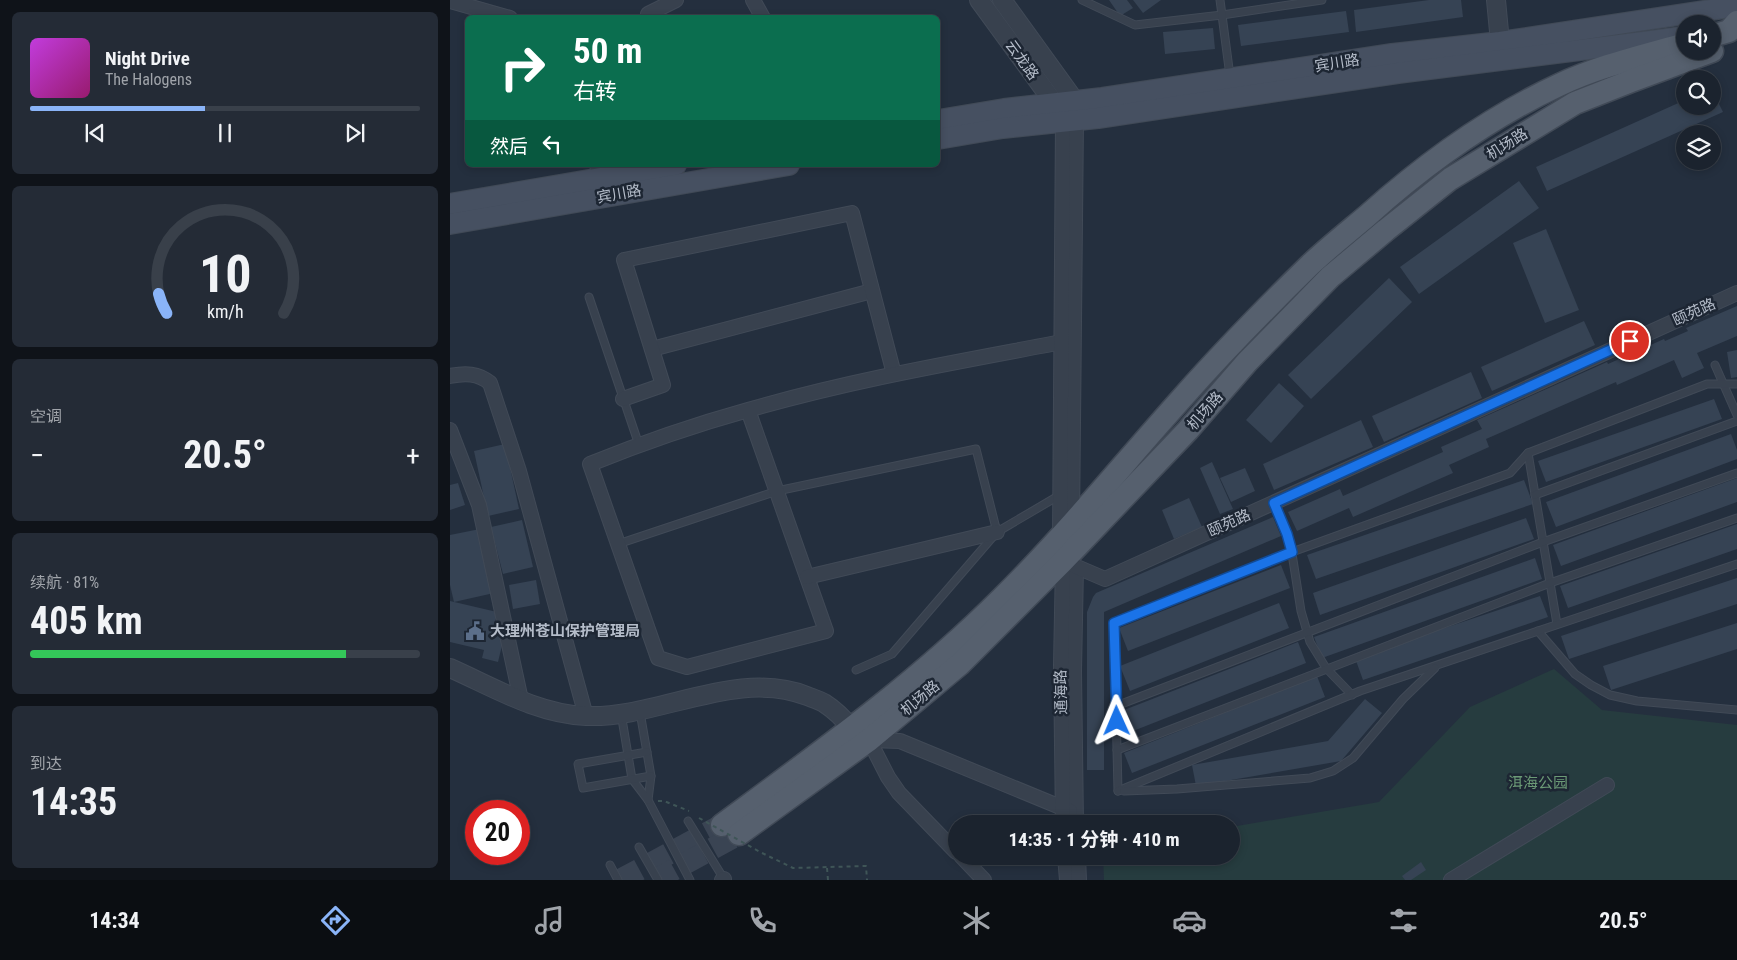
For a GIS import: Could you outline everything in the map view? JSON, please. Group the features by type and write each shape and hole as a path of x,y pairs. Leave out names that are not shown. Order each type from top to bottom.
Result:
{"main road":[{"name":"宾川路","path":"940,139 1003,128 1230,79 1392,54 1500,42 1737,6"},
{"name":"机场路","path":"1721,48 1731,44 1727,32"},
{"name":"宾川路","path":"940,120 1004,109 1054,104 1071,114 1676,38"},
{"name":"机场路","path":"861,734 926,668 1000,600 1066,531 1181,399 1311,264 1408,180 1450,148 1508,112 1559,85 1591,72 1676,47"},
{"name":"机场路","path":"731,830 960,664 1070,564 1247,362 1330,276 1450,179 1575,104 1631,80 1687,60"},
{"name":"宾川路","path":"450,204 598,172 654,167"},
{"name":"宾川路","path":"450,224 778,167"}],"street":[{"path":"657,10 676,0"},
{"path":"753,0 761,15"},
{"name":"云龙路","path":"979,0 1054,104"},
{"name":"云龙路","path":"1002,0 1071,114"},
{"path":"1496,0 1500,42"},
{"path":"450,1 499,15"},
{"path":"1066,531 1060,495 1062,342 1071,114"},
{"path":"1066,531 1071,114"},
{"path":"623,399 663,385 624,260 852,213 894,374"},
{"path":"652,349 872,291"},
{"name":"颐苑路","path":"1070,564 1105,579 1737,293"},
{"path":"748,410 826,630 687,667 658,658 590,464 639,445 748,410 894,374 1062,342"},
{"path":"450,376 468,374 482,376 490,383 519,471 586,716"},
{"path":"450,430 479,505 521,700"},
{"path":"807,577 998,532"},
{"name":"通海路","path":"1070,564 1061,665 1072,815"},
{"path":"450,668 521,700 551,711 586,716 639,709 715,693 757,687 795,691 823,702 861,734 899,793 948,844"},
{"path":"861,734 900,741 1072,815"},
{"path":"1451,880 1607,785"},
{"path":"969,865 984,880"},
{"path":"1066,865 1067,880"},
{"path":"1079,865 1080,880"}],"lane":[{"path":"1082,0 1135,25 1222,15 1322,0"},
{"path":"1220,0 1230,79"},
{"path":"589,297 639,445"},
{"path":"1715,365 1737,415"},
{"path":"1118,791 1114,623 1292,552 1510,473 1528,453 1707,384 1737,384"},
{"path":"1535,495 1737,421"},
{"path":"618,544 777,490 976,449 998,532"},
{"path":"1528,453 1557,624"},
{"path":"1116,706 1543,542 1737,473"},
{"path":"856,670 892,654 998,532 1060,495"},
{"path":"1274,503 1287,534 1292,552 1306,632 1313,648 1327,670 1352,695"},
{"path":"1117,750 1550,583 1737,518"},
{"path":"1118,791 1352,695 1737,564"},
{"path":"1538,631 1575,674 1591,685 1610,694 1637,701 1737,710"},
{"path":"1118,791 1177,789 1310,778 1333,771 1353,758 1403,699 1438,666"},
{"path":"639,709 651,776 648,800"},
{"path":"621,712 632,779 648,800 690,880"},
{"path":"647,752 578,764 582,788 651,776"},
{"path":"688,821 723,880"},
{"path":"639,847 658,880"},
{"path":"610,865 618,880"}],"path":[{"path":"648,800 664,801 686,809 762,853 793,868 866,866 867,880"},
{"path":"827,868 828,880"}],"green space":[{"name":"洱海公园","path":"1554,669 1602,710 1737,725 1737,880 1104,880 1103,865 1240,865 1240,825 1379,802 1470,707"}],"building":[{"path":"1109,0 1127,0 1133,8 1120,16"},
{"path":"1133,0 1161,0 1143,13"},
{"path":"1429,0 1461,0 1463,17 1356,32 1354,10"},
{"path":"1346,11 1349,32 1241,46 1238,25"},
{"path":"1213,28 1215,49 1165,54 1163,32"},
{"path":"1676,104 1676,115 1716,115 1694,125 1676,125 1676,133 1547,191 1536,167"},
{"path":"1519,181 1539,208 1419,294 1400,267"},
{"path":"1546,229 1579,310 1545,323 1513,243"},
{"path":"1389,278 1412,302 1311,399 1288,375"},
{"path":"1737,306 1737,336 1697,353 1704,368 1682,378 1674,360 1617,385 1616,382 1486,439 1489,447 1449,465 1453,473 1353,517 1349,508 1297,531 1288,512 1340,489 1343,496 1443,452 1441,447 1482,429 1477,420 1607,362 1608,364 1664,339 1665,341 1688,331 1686,328"},
{"path":"1584,321 1595,345 1492,391 1481,367"},
{"path":"1737,350 1737,377 1731,378 1727,352"},
{"path":"1471,372 1482,398 1384,442 1372,416"},
{"path":"1279,383 1304,406 1271,443 1246,420"},
{"path":"1714,399 1722,419 1546,482 1538,461"},
{"path":"1361,420 1373,447 1274,490 1263,464"},
{"path":"1731,434 1737,450 1737,459 1556,527 1546,502"},
{"path":"505,444 519,509 488,516 474,451"},
{"path":"1212,462 1233,509 1220,514 1200,468"},
{"path":"1245,468 1255,491 1231,502 1220,478"},
{"path":"1737,478 1737,502 1561,566 1553,545"},
{"path":"1524,480 1533,504 1316,579 1307,555"},
{"path":"458,483 465,505 450,510 450,485"},
{"path":"1189,498 1202,527 1174,539 1162,510"},
{"path":"1273,517 1281,536 1104,612 1104,770 1087,770 1087,612 1093,597 1096,593"},
{"path":"1526,518 1534,539 1320,615 1313,593"},
{"path":"522,520 533,567 503,574 491,527"},
{"path":"1737,524 1737,549 1568,608 1560,586"},
{"path":"480,529 494,593 454,602 450,585 450,535"},
{"path":"1535,558 1542,579 1322,658 1314,637"},
{"path":"1281,565 1290,588 1128,651 1119,628"},
{"path":"1737,578 1737,604 1569,659 1561,636"},
{"path":"536,580 540,604 513,609 509,585"},
{"path":"1540,596 1548,617 1363,680 1355,658"},
{"name":"大理州苍山保护管理局","path":"450,601 497,612 493,630 505,633 498,662 482,658 484,650 450,642"},
{"path":"1279,603 1289,628 1130,691 1120,666"},
{"path":"1737,623 1737,649 1611,690 1603,666"},
{"path":"1298,642 1306,663 1128,733 1119,712"},
{"path":"1317,676 1325,697 1132,773 1124,753"},
{"path":"1365,699 1382,713 1341,761 1196,786 1192,765 1328,741"},
{"path":"1421,862 1426,870 1411,880 1405,880 1402,876"}],"tunnel":[{"path":"620,880 722,825"},
{"path":"655,880 739,834"}],"place":[{"name":"大理州苍山保护管理局","path":"475,631"}],"route":[{"path":"1117,721 1114,623 1292,552 1290,541 1274,503 1630,341"}]}
